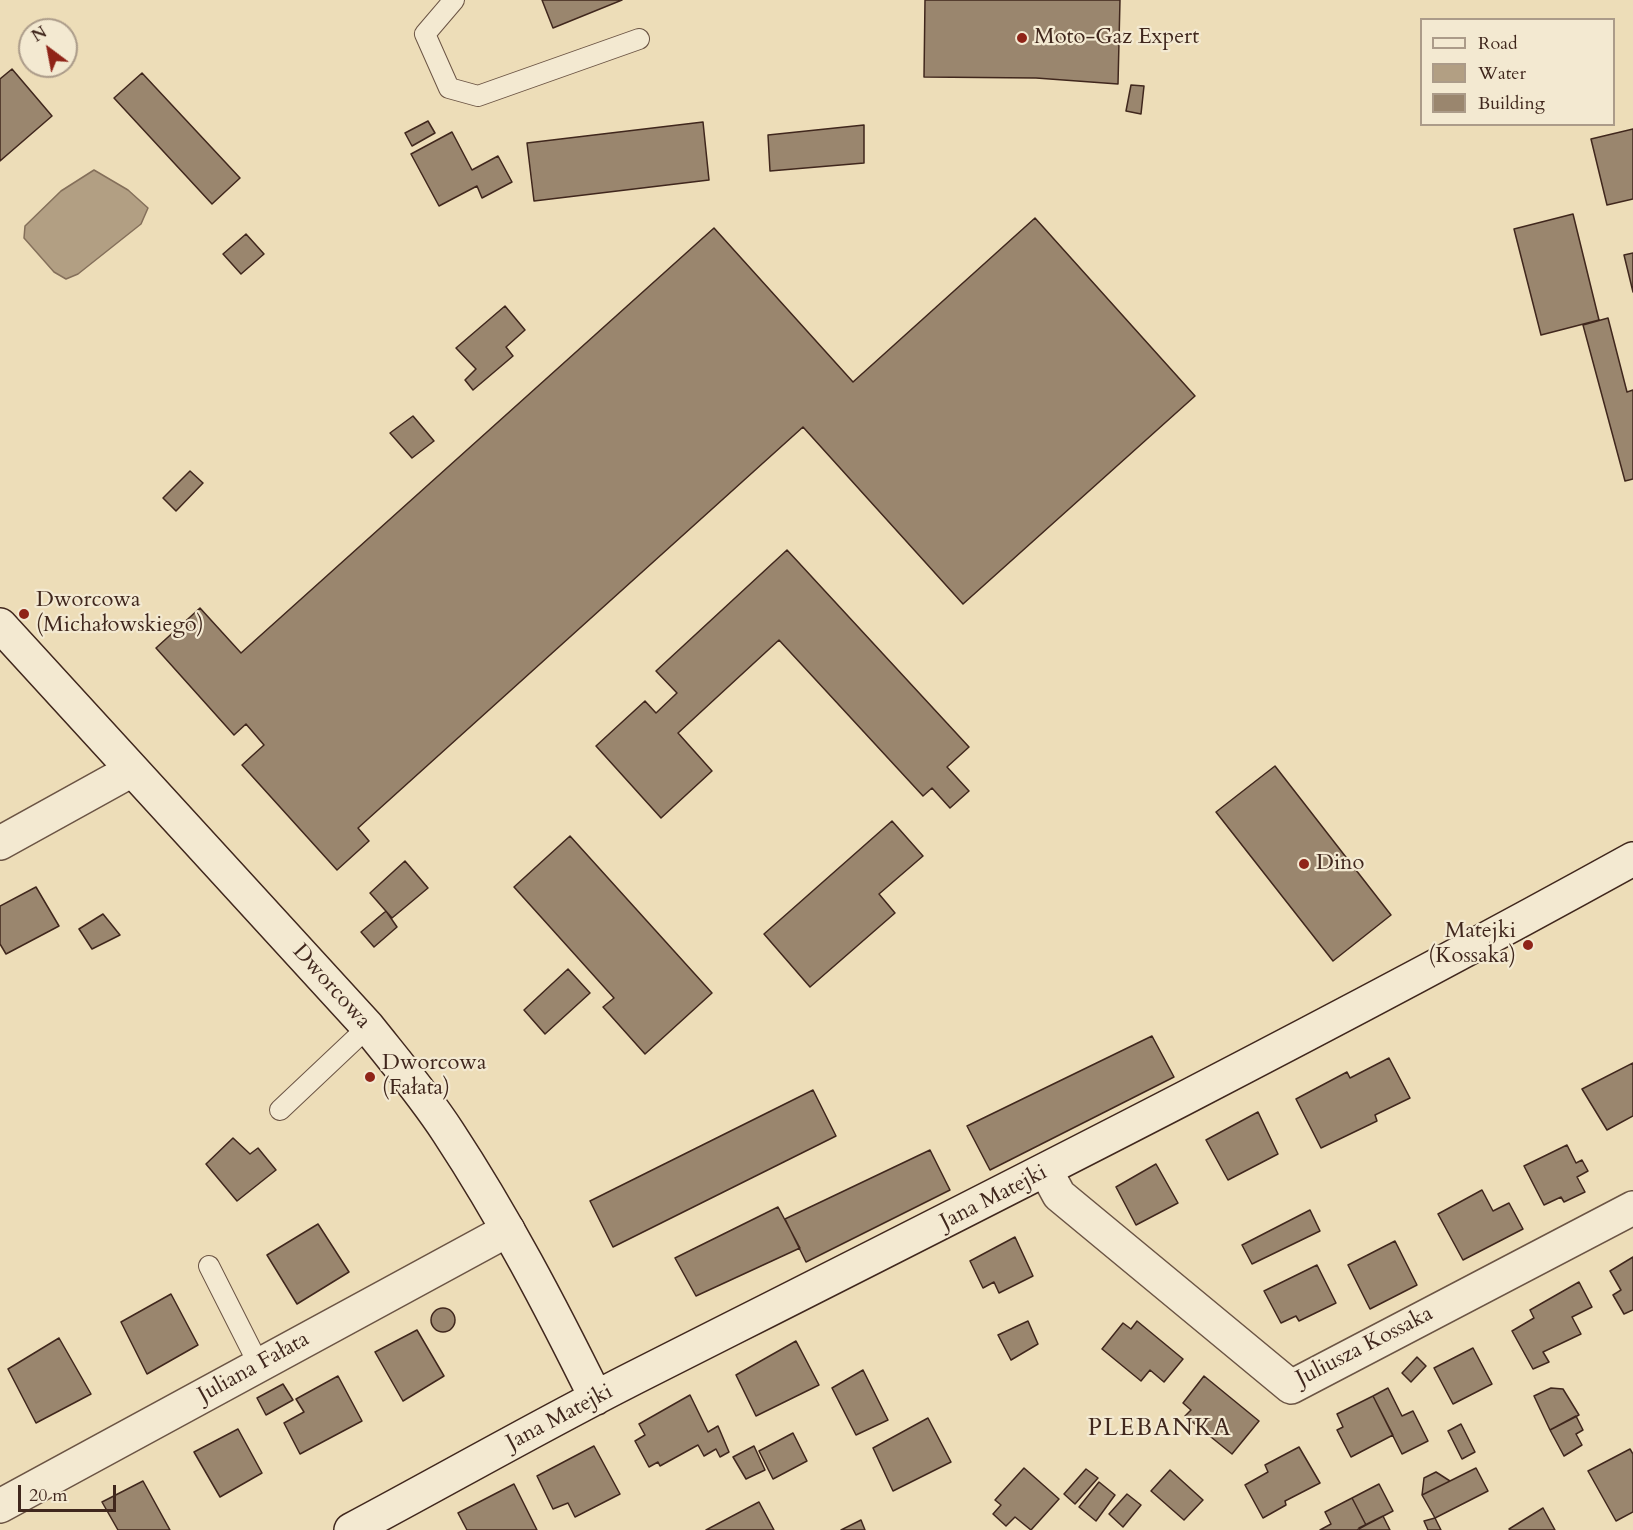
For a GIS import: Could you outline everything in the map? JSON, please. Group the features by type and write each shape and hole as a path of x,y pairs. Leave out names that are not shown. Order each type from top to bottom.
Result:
{"street":[{"name":"Dworcowa","path":"0,625 368,1027 448,1130 508,1230 596,1398"},
{"path":"0,843 132,770"},
{"name":"Jana Matejki","path":"351,1530 596,1398 1284,1048 1633,859"},
{"name":"Juliusza Kossaka","path":"1046,1171 1059,1195 1291,1387 1633,1208"},
{"name":"Juliana Fałata","path":"0,1506 508,1230"}],"lane":[{"path":"454,0 424,34 449,88 478,96 639,39"},
{"path":"280,1110 368,1027"},
{"path":"209,1266 259,1365"}],"water":[{"path":"94,170 128,190 148,208 141,224 78,274 66,279 54,272 24,238 25,226 61,191"}],"building":[{"path":"542,0 622,0 553,28"},
{"name":"Moto-Gaz Expert","path":"925,0 1120,0 1118,84 1036,78 924,77"},
{"path":"12,69 52,116 0,161 0,79"},
{"path":"142,73 240,178 212,204 114,98"},
{"path":"1131,85 1144,86 1141,114 1126,111"},
{"path":"428,121 435,133 412,146 405,133"},
{"path":"703,122 709,180 534,201 527,143"},
{"path":"864,125 864,163 770,171 768,135"},
{"path":"1633,129 1633,199 1607,205 1591,139"},
{"path":"452,132 472,170 498,156 512,182 482,198 477,186 439,206 411,154"},
{"path":"1573,214 1599,320 1541,335 1514,229"},
{"path":"1035,218 1195,396 963,604 803,427 358,828 369,841 337,870 242,765 264,745 246,724 234,735 156,648 200,608 241,653 714,228 853,382"},
{"path":"246,234 264,254 241,274 223,254"},
{"path":"1633,253 1633,292 1624,255"},
{"path":"505,306 525,330 506,347 513,356 473,390 465,380 476,369 456,348"},
{"path":"1608,318 1627,392 1633,390 1633,479 1625,481 1583,325"},
{"path":"413,416 434,441 412,458 390,433"},
{"path":"190,471 203,483 176,511 163,498"},
{"path":"787,550 969,747 947,767 969,791 950,808 932,788 923,796 779,640 678,733 712,771 661,818 596,746 645,701 656,713 677,693 656,671"},
{"name":"Dino","path":"1275,766 1391,915 1333,961 1216,812"},
{"path":"892,821 923,856 879,894 895,913 810,987 764,934"},
{"path":"570,836 712,993 645,1054 603,1007 614,998 514,887"},
{"path":"405,861 428,888 392,918 370,893"},
{"path":"36,887 59,926 6,954 0,944 0,906"},
{"path":"386,911 397,927 374,947 361,932"},
{"path":"103,914 120,935 92,949 79,929"},
{"path":"568,969 590,993 545,1034 524,1010"},
{"path":"1152,1036 1174,1077 990,1170 967,1126"},
{"path":"1389,1058 1410,1098 1375,1115 1377,1121 1321,1148 1296,1099 1347,1072 1350,1078"},
{"path":"1633,1063 1633,1116 1607,1130 1582,1089"},
{"path":"813,1090 836,1136 613,1247 590,1201"},
{"path":"1258,1112 1278,1154 1228,1180 1206,1140"},
{"path":"233,1138 250,1154 258,1148 276,1170 237,1201 206,1164"},
{"path":"1567,1145 1576,1163 1582,1160 1588,1171 1577,1177 1585,1192 1564,1202 1561,1197 1544,1205 1524,1166"},
{"path":"930,1150 950,1190 806,1262 785,1219"},
{"path":"1156,1164 1178,1203 1136,1225 1116,1187"},
{"path":"1482,1190 1493,1211 1509,1203 1523,1229 1463,1260 1438,1214"},
{"path":"778,1207 800,1248 696,1296 675,1258"},
{"path":"1310,1210 1320,1231 1252,1264 1242,1245"},
{"path":"318,1224 349,1272 297,1304 267,1255"},
{"path":"1015,1237 1033,1276 999,1293 994,1282 983,1288 970,1261"},
{"path":"1395,1241 1417,1285 1370,1309 1348,1265"},
{"path":"1633,1257 1633,1310 1624,1314 1613,1295 1621,1290 1610,1271"},
{"path":"1317,1265 1336,1303 1299,1321 1296,1316 1281,1323 1264,1291"},
{"path":"1579,1282 1592,1307 1572,1317 1581,1334 1543,1352 1549,1362 1533,1369 1512,1331 1534,1318 1530,1310"},
{"path":"171,1294 198,1345 147,1374 121,1322"},
{"path":"443,1308 448,1309 454,1315 454,1325 448,1331 443,1332 438,1331 432,1325 431,1320 432,1315 438,1309"},
{"path":"1028,1321 1038,1344 1011,1360 998,1335"},
{"path":"1137,1321 1183,1359 1164,1382 1150,1370 1141,1381 1102,1349 1123,1323 1131,1329"},
{"path":"417,1330 444,1376 403,1401 375,1352"},
{"path":"59,1338 91,1394 36,1423 8,1369"},
{"path":"796,1341 819,1385 756,1416 736,1375"},
{"path":"1473,1348 1492,1384 1453,1404 1434,1368"},
{"path":"1417,1357 1426,1366 1411,1382 1402,1373"},
{"path":"863,1370 888,1420 856,1435 832,1388"},
{"path":"338,1376 362,1421 300,1454 284,1423 304,1412 296,1399"},
{"path":"1204,1376 1259,1421 1232,1454 1185,1416 1191,1410 1183,1403"},
{"path":"283,1384 293,1400 266,1415 257,1398"},
{"path":"1388,1388 1402,1416 1413,1411 1428,1441 1402,1454 1373,1396"},
{"path":"1551,1388 1563,1389 1579,1415 1550,1430 1534,1396"},
{"path":"690,1395 708,1432 718,1426 729,1452 720,1457 716,1449 704,1456 698,1445 660,1466 658,1462 649,1467 635,1441 645,1435 639,1424"},
{"path":"1373,1396 1393,1435 1351,1457 1337,1430 1343,1427 1337,1414"},
{"path":"1576,1416 1583,1430 1576,1434 1582,1445 1564,1456 1550,1430"},
{"path":"928,1418 951,1462 893,1491 873,1448"},
{"path":"1461,1424 1475,1452 1462,1459 1448,1431"},
{"path":"238,1429 262,1473 220,1497 194,1452"},
{"path":"793,1433 807,1461 773,1479 759,1451"},
{"path":"594,1446 620,1494 575,1517 568,1503 553,1509 537,1476"},
{"path":"754,1446 765,1470 746,1479 733,1457"},
{"path":"1299,1447 1320,1483 1285,1501 1286,1505 1263,1518 1245,1485 1268,1472 1265,1465"},
{"path":"1630,1449 1633,1454 1633,1512 1616,1521 1588,1471"},
{"path":"1024,1468 1059,1499 1031,1530 1015,1517 1006,1526 993,1514 1001,1505 995,1500"},
{"path":"1476,1468 1488,1491 1435,1518 1422,1495"},
{"path":"1086,1469 1098,1478 1075,1504 1064,1494"},
{"path":"1170,1470 1203,1500 1184,1520 1151,1491"},
{"path":"1436,1472 1450,1481 1422,1495 1424,1478"},
{"path":"143,1481 170,1530 118,1530 102,1502"},
{"path":"1099,1482 1115,1495 1096,1521 1079,1507"},
{"path":"514,1484 537,1530 467,1530 458,1513"},
{"path":"1379,1484 1393,1511 1366,1525 1352,1498"},
{"path":"1127,1494 1141,1505 1123,1527 1109,1514"},
{"path":"1352,1498 1366,1525 1357,1530 1320,1530 1331,1524 1325,1512"},
{"path":"759,1502 774,1530 706,1530"},
{"path":"1543,1508 1555,1530 1509,1529"},
{"path":"1383,1516 1390,1530 1360,1530 1359,1528"},
{"path":"1435,1518 1441,1530 1428,1530 1424,1521"},
{"path":"861,1520 865,1530 841,1530"}],"place":[{"name":"Moto-Gaz Expert","path":"1022,38"},
{"name":"Dworcowa (Michałowskiego)","path":"24,614"},
{"name":"Dino","path":"1304,864"},
{"name":"Matejki (Kossaka)","path":"1528,945"},
{"name":"Dworcowa (Fałata)","path":"370,1077"}],"district":[{"name":"PLEBANKA","path":"1160,1429"}]}
